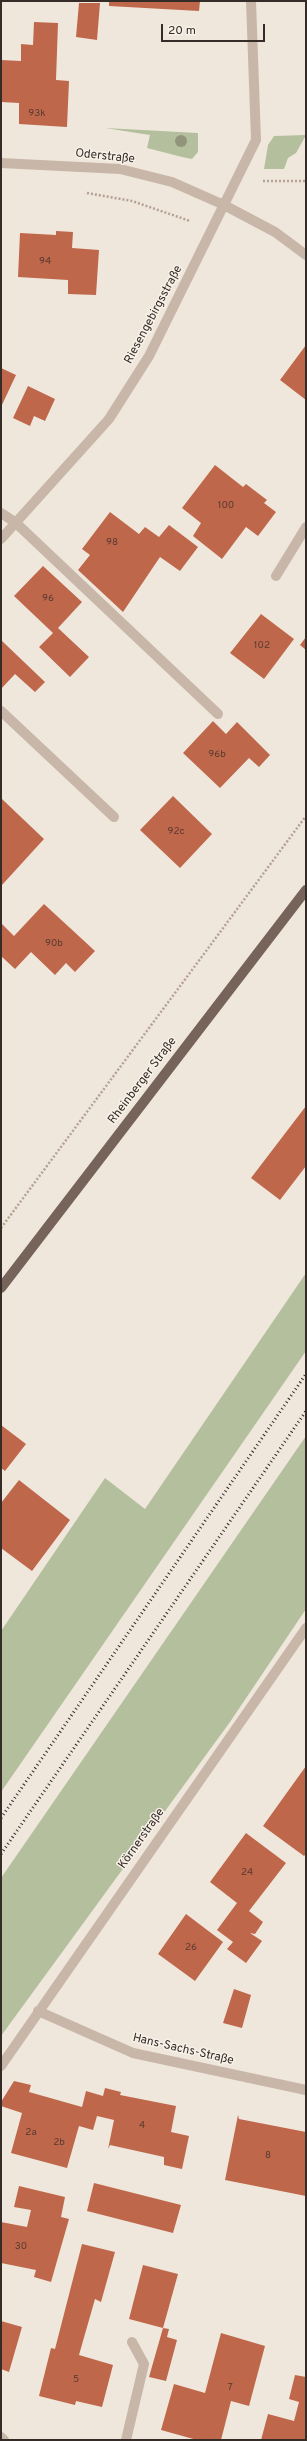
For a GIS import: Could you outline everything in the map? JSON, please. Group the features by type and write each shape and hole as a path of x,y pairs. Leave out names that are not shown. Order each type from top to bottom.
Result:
{"main road":[{"name":"Rheinberger Straße","path":"1,1288 306,890"}],"street":[{"path":"224,205 256,140 251,1"},
{"name":"Oderstraße","path":"1,163 120,169 172,182 224,205 275,232 306,255"},
{"name":"Riesengebirgsstraße","path":"1,539 109,419 149,356 224,205"},
{"path":"1,513 16,523 218,714"},
{"path":"276,576 306,527"},
{"path":"1,711 114,817"},
{"name":"Körnerstraße","path":"1,2066 38,2010 306,1628"},
{"name":"Hans-Sachs-Straße","path":"38,2010 132,2053 306,2090"},
{"path":"126,2440 144,2364 132,2342"},
{"path":"1,2437 4,2440"}],"path":[{"path":"256,181 306,181"},
{"path":"86,193 132,201 212,230"},
{"path":"1,1228 306,816"}],"green space":[{"path":"105,128 198,133 198,152 192,159 147,148 150,135"},
{"path":"306,135 296,153 288,158 284,169 264,169 268,145 274,136"},
{"path":"306,1273 306,1351 1,1792 1,1631 105,1478 145,1509"},
{"path":"306,1436 306,1609 230,1722 1,2036 1,1878"}],"building":[{"path":"109,1 200,1 199,11 109,6"},
{"path":"79,3 100,3 97,40 76,37"},
{"path":"34,22 58,23 56,80 69,81 67,127 19,124 19,103 1,102 1,60 21,61 21,44 33,45"},
{"path":"56,231 73,232 72,248 99,250 96,295 68,294 68,280 18,277 20,233 56,235"},
{"path":"306,345 306,400 280,380"},
{"path":"1,368 16,375 1,407"},
{"path":"28,386 55,399 45,421 34,416 30,426 13,418"},
{"path":"215,465 243,487 246,484 267,500 264,503 276,512 258,536 246,527 222,559 193,536 201,523 182,508"},
{"path":"110,512 139,534 145,527 159,537 169,525 198,547 180,571 160,557 123,612 78,570 90,555 82,549"},
{"path":"43,566 82,602 58,628 89,657 70,677 39,647 53,633 14,596"},
{"path":"261,614 294,639 264,679 230,653"},
{"path":"306,637 306,650 300,645"},
{"path":"1,640 45,682 35,692 15,674 1,689"},
{"path":"213,721 226,734 237,722 270,755 259,767 249,758 220,788 183,753"},
{"path":"173,796 212,834 180,868 140,830"},
{"path":"2,799 44,839 2,885 1,800"},
{"path":"44,904 95,951 75,972 66,963 55,975 31,952 15,969 1,956 1,923 14,936"},
{"path":"306,1106 306,1166 280,1200 251,1178"},
{"path":"1,1425 26,1444 5,1471 1,1468"},
{"path":"19,1480 70,1520 32,1571 1,1548 1,1503"},
{"path":"306,1766 306,1854 304,1856 263,1826"},
{"path":"246,1833 286,1863 249,1911 263,1922 255,1934 250,1933 262,1941 246,1963 227,1949 233,1942 217,1930 237,1903 210,1882"},
{"path":"186,1914 223,1942 195,1981 158,1954"},
{"path":"234,1989 251,1995 242,2028 223,2023"},
{"path":"14,2081 31,2085 29,2092 82,2107 86,2091 103,2096 105,2088 121,2092 120,2095 176,2106 171,2132 189,2136 182,2169 164,2165 164,2157 110,2145 108,2149 114,2120 97,2116 93,2130 79,2126 67,2168 11,2153 22,2113 1,2106 1,2102"},
{"path":"238,2115 239,2119 306,2132 306,2196 225,2180"},
{"path":"94,2183 181,2205 173,2233 87,2211"},
{"path":"19,2186 65,2197 61,2217 69,2219 51,2282 34,2277 36,2270 1,2263 1,2222 27,2227 31,2210 14,2207"},
{"path":"82,2244 115,2252 101,2302 95,2299 79,2355 113,2365 102,2407 76,2401 75,2405 39,2396 51,2348 55,2349"},
{"path":"143,2265 178,2274 163,2328 129,2319"},
{"path":"1,2321 22,2327 9,2372 1,2369"},
{"path":"163,2328 169,2329 167,2337 177,2340 166,2381 149,2377"},
{"path":"221,2333 265,2346 249,2406 231,2401 221,2440 197,2440 161,2430 174,2384 205,2393"},
{"path":"295,2375 306,2377 306,2440 261,2440 268,2414 294,2421 299,2402 289,2399"}],"railway":[{"path":"1,1818 306,1374"},
{"path":"1,1854 306,1411"}]}
